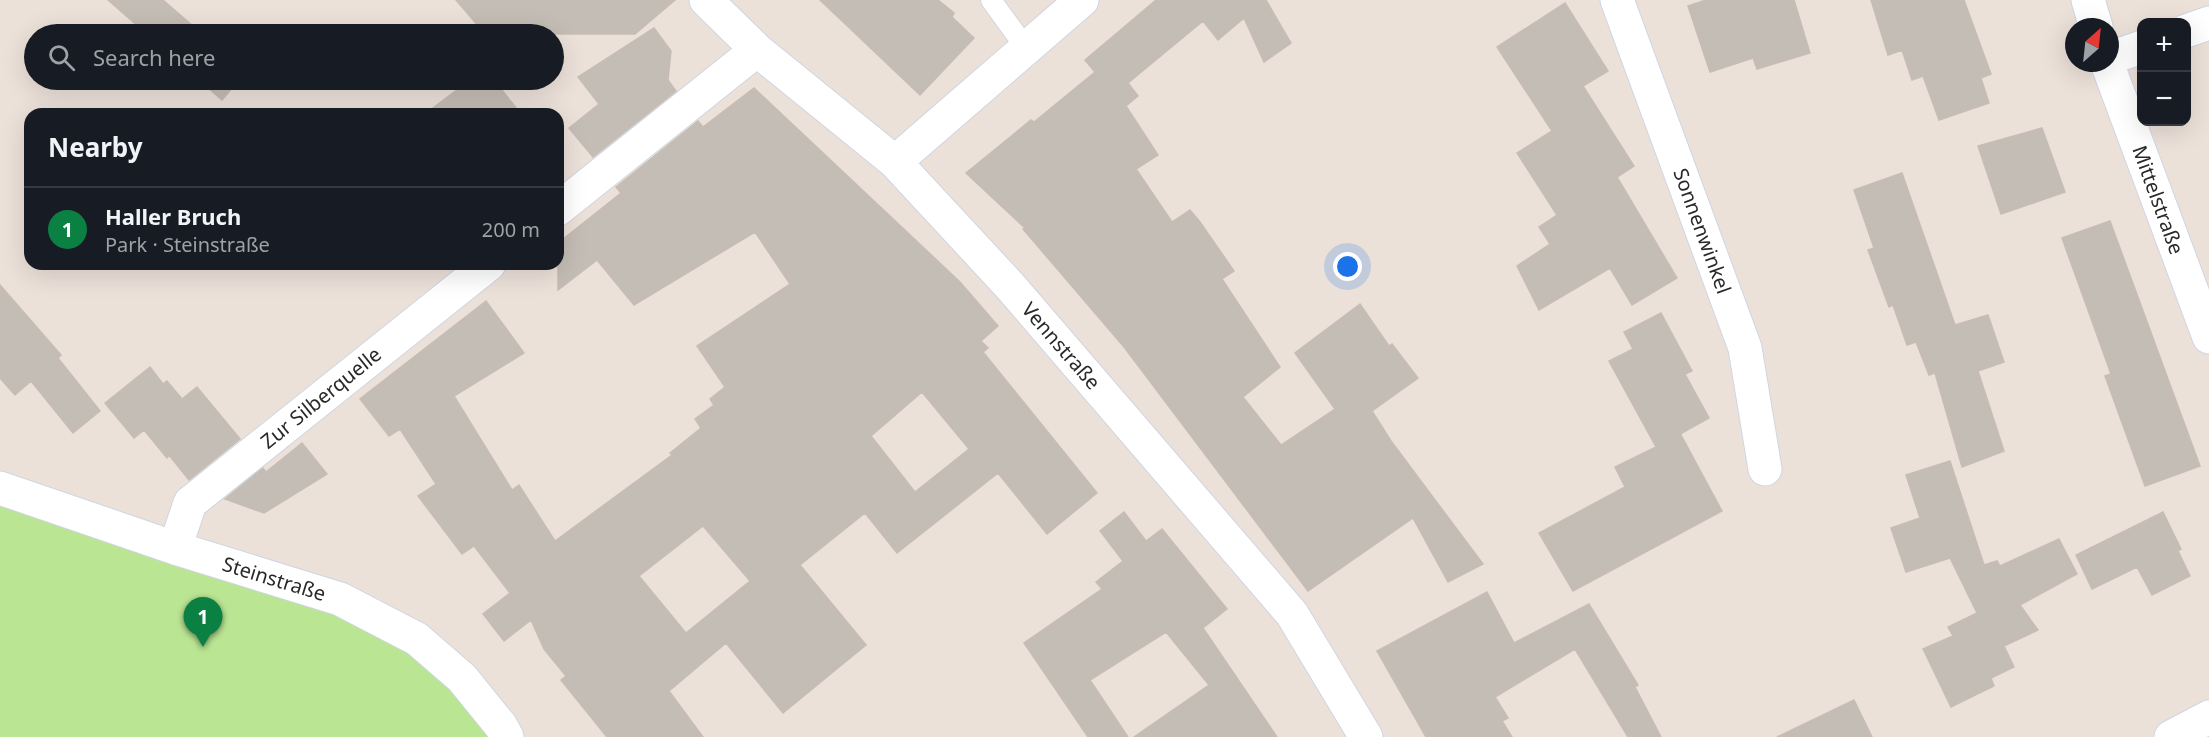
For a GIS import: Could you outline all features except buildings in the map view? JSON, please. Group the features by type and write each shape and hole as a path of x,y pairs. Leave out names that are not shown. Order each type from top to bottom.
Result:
{"street":[{"name":"Vennstraße","path":"705,0 758,50 895,162 1011,286 1292,614 1366,737"},
{"path":"895,162 1082,0"},
{"name":"Sonnenwinkel","path":"1617,0 1745,348 1766,469"},
{"path":"2088,0 2093,18"},
{"path":"2191,30 2209,23"},
{"path":"2119,55 2137,49"},
{"path":"564,204 758,50"},
{"name":"Mittelstraße","path":"2110,72 2209,337"},
{"name":"Zur Silberquelle","path":"175,548 190,503 481,270"},
{"name":"Steinstraße","path":"0,488 175,548 340,599 417,639 462,678 501,726 507,737"},
{"path":"2171,737 2209,717"}],"lane":[{"path":"991,0 1026,48"}],"green space":[{"path":"0,503 347,609 465,685 493,737 0,737"}],"place":[{"name":"Haller Bruch","path":"203,647"}]}
